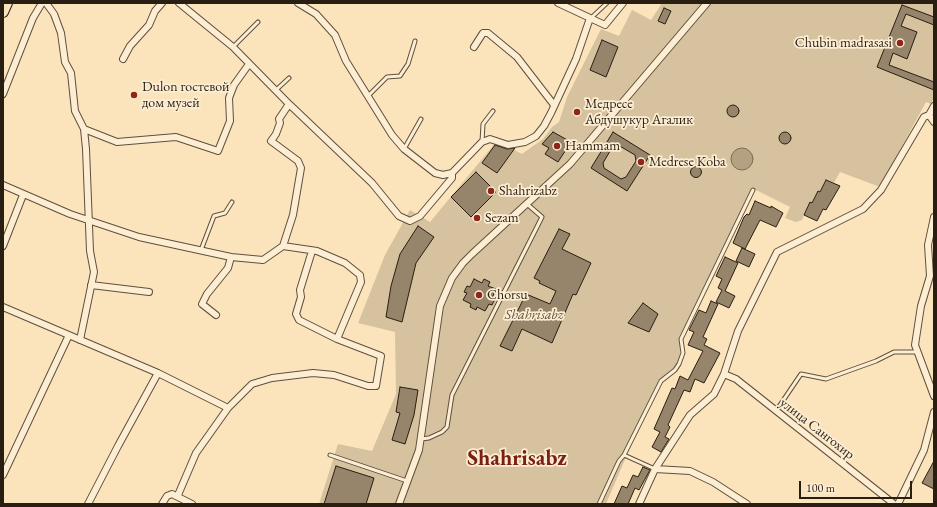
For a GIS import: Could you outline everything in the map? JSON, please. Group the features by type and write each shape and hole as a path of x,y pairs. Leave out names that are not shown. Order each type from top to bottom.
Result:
{"main road":[{"path":"3,12 7,3"}],"street":[{"path":"3,94 33,18 42,3"},
{"path":"46,3 54,14 61,34 65,62 70,73 75,110 84,129 90,251 94,272 80,340"},
{"path":"123,59 130,46 149,25 155,11 162,3"},
{"path":"179,3 233,47 289,104 372,183 399,216 410,221 420,216 452,178 452,173"},
{"path":"298,3 316,14 335,35 346,61 392,134 404,149 435,173 443,175 452,173 482,142 490,140 508,145 526,142 536,136 544,126 576,58 590,18"},
{"path":"558,3 605,25 623,3"},
{"path":"399,504 419,450 440,306 445,292 463,263 570,164 708,3"},
{"path":"474,47 483,33 488,33 517,57 554,105"},
{"path":"84,129 117,142 176,137 218,151 230,121 230,98 234,85 249,64"},
{"path":"3,185 89,221 138,237 200,252 263,260 284,246 293,215 301,168 298,161 271,142 280,123 279,119 289,104"},
{"path":"639,504 655,469 690,415 714,394 724,374 738,331 776,252 863,209 881,190 924,117 929,115 934,106"},
{"path":"929,115 934,122"},
{"path":"3,246 23,194"},
{"path":"934,217 928,245 932,262 932,277 921,306 915,345 916,352 934,396"},
{"path":"284,246 312,251 345,263 360,276 362,282 337,338"},
{"path":"178,495 196,453 228,408 252,384 272,378 313,373 334,375 368,386 376,386 381,356 337,338 299,320 296,314 301,297 300,290 312,251"},
{"path":"216,315 202,304 207,294 228,268 231,257"},
{"path":"91,285 149,292"},
{"path":"3,307 158,373 228,408"},
{"path":"3,475 69,335"},
{"path":"88,504 158,373"},
{"name":"улица Сангохир","path":"724,374 736,379 894,504"},
{"path":"898,504 924,450 934,412"},
{"path":"655,469 690,471 713,482 747,504"},
{"path":"162,504 167,496 172,494 178,495 192,504"}],"lane":[{"path":"590,18 607,3"},
{"path":"233,47 258,22"},
{"path":"368,96 387,77 400,76 408,64 415,41"},
{"path":"276,91 289,78"},
{"path":"482,142 483,124 493,111"},
{"path":"404,149 422,119"},
{"path":"599,504 619,461 624,455 661,382 675,370 679,364 683,353 681,339 753,190"},
{"path":"200,252 214,216 225,213 232,202"},
{"path":"421,439 429,438 442,432 447,426 452,395 542,217 527,204"},
{"path":"776,411 801,374 826,379 876,361 894,352 916,352"},
{"path":"330,455 407,481"},
{"path":"624,455 655,469"}],"green space":[{"name":"Shahrisabz","path":"662,3 934,3 934,98 931,104 926,102 880,187 840,172 834,183 826,180 820,192 812,203 810,203 802,220 796,222 785,218 790,207 752,188 679,338 681,344 680,355 676,366 659,380 606,504 319,504 338,444 372,451 396,394 395,332 358,323 385,255 410,210 430,222 497,141 522,154 543,139 552,127 559,122 567,97 601,29 619,36 632,10 651,20"}],"shaded area":[{"path":"742,148 750,151 753,159 750,167 742,170 734,167 731,159 734,151"}],"building":[{"name":"Chubin madrasasi","path":"902,5 934,17 934,25 906,14 901,26 917,32 907,59 893,53 889,65 934,82 934,90 877,67"},
{"path":"664,8 671,11 665,24 658,21"},
{"path":"602,40 618,47 606,77 590,70"},
{"path":"731,105 735,105 739,111 735,117 731,117 727,113 727,109"},
{"name":"Hammam","path":"553,132 571,142 558,162 545,154 549,148 542,144"},
{"name":"Medrese Koba","path":"613,132 650,155 627,191 591,168","holes":["618,145 635,155 636,161 626,177 621,179 604,168 603,163 613,146"]},
{"path":"783,132 787,132 791,138 787,144 783,144 779,140 779,136"},
{"path":"495,145 507,149 515,148 497,173 482,163"},
{"path":"694,167 698,167 700,168 700,176 694,177 691,174 691,170"},
{"path":"476,172 496,192 471,217 451,197"},
{"path":"826,180 840,186 826,210 823,209 817,221 804,215 810,202 812,203 818,191 820,192"},
{"path":"755,201 771,208 771,206 783,213 776,227 760,220 745,249 733,243 744,217 747,214 749,215"},
{"path":"418,226 434,237 416,263 402,322 386,317 391,286 400,254"},
{"path":"559,229 570,234 562,249 591,263 576,295 573,294 552,343 522,329 512,351 500,346 526,294 550,304 556,291 539,283 540,281 534,278"},
{"path":"742,248 755,254 749,267 736,261"},
{"path":"725,257 738,263 725,291 735,296 729,308 716,302 722,290 718,288 722,279 716,276"},
{"name":"Chorsu","path":"474,279 482,283 484,279 490,282 488,286 496,289 492,298 495,299 492,305 489,304 485,311 477,307 476,310 470,307 471,304 463,300 467,293 464,292 467,286 470,287"},
{"path":"711,301 718,304 703,337 707,339 704,345 720,353 704,383 695,379 690,392 684,390 668,425 670,427 665,437 669,439 661,452 652,447 660,432 654,429 672,388 675,389 680,376 688,380 703,351 688,345 694,332 689,330 699,310 706,313"},
{"path":"643,303 658,314 649,332 628,323"},
{"path":"400,387 418,390 414,415 405,444 392,440 400,413 396,412"},
{"path":"934,461 934,489 922,483"},
{"path":"336,466 374,478 366,504 324,504"},
{"path":"643,467 650,470 639,490 635,488 628,504 614,504 622,486 627,488 633,475 638,477"}],"place":[{"name":"Chubin madrasasi","path":"900,43"},
{"name":"Dulon гостевой дом музей","path":"134,95"},
{"name":"Медресе Абдушукур Агалик","path":"577,112"},
{"name":"Hammam","path":"557,146"},
{"name":"Medrese Koba","path":"641,162"},
{"name":"Shahrizabz","path":"491,191"},
{"name":"Sezam","path":"477,218"},
{"name":"Chorsu","path":"479,295"}],"district":[{"name":"Shahrisabz","path":"517,459"}]}
